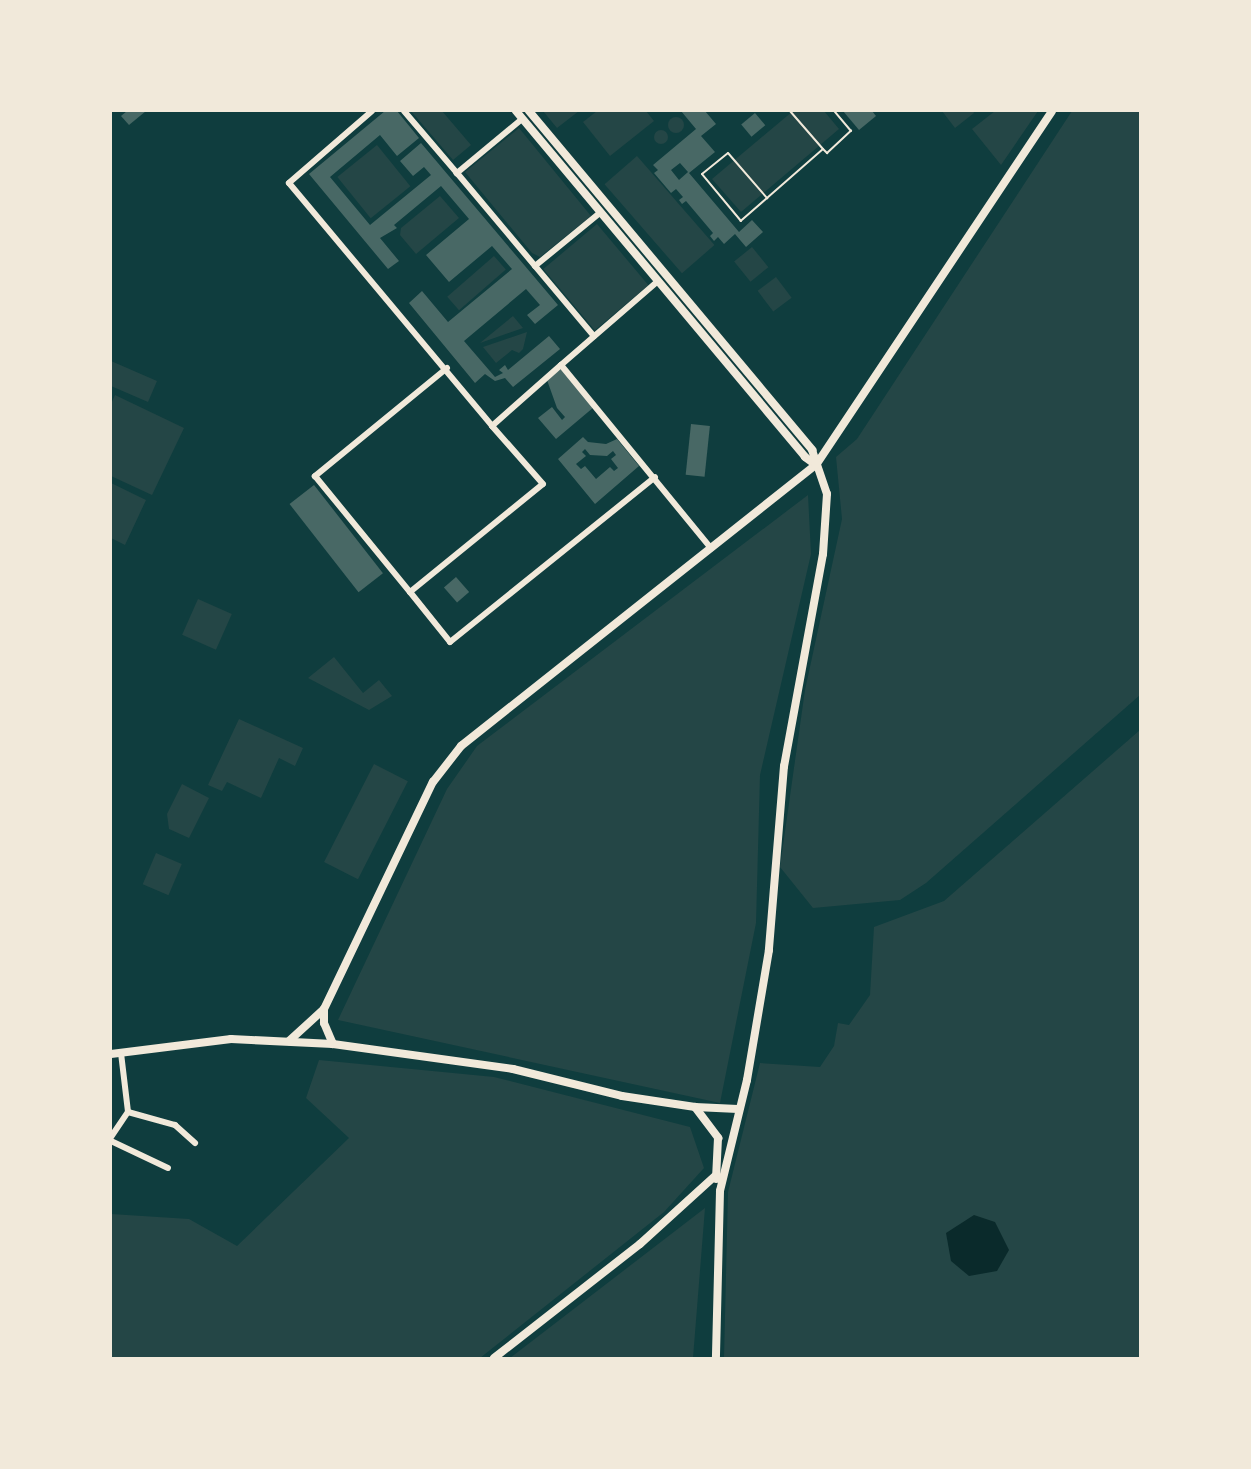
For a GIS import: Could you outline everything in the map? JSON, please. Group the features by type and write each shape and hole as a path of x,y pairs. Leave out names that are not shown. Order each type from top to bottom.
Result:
{"street":[{"path":"372,111 289,183 543,484 410,592"},
{"path":"404,111 594,336"},
{"path":"516,111 805,458 816,465"},
{"path":"529,111 812,450 827,494 823,554 784,766 769,950 720,1191 716,1358"},
{"path":"289,1041 324,1009 433,782 461,746 816,465 1052,111"},
{"path":"457,173 522,119"},
{"path":"535,266 601,212"},
{"path":"492,426 658,281"},
{"path":"561,365 711,548"},
{"path":"447,368 315,476 450,642 655,477"},
{"path":"324,1009 324,1023 333,1044"},
{"path":"111,1054 231,1039 333,1044 513,1069 622,1096 695,1107 738,1109"},
{"path":"121,1053 128,1112 111,1139 168,1168"},
{"path":"695,1107 718,1138 715,1176 720,1191"},
{"path":"128,1112 175,1125 195,1143"},
{"path":"494,1358 640,1244 715,1176"}],"path":[{"path":"790,111 827,153 851,131 834,111"},
{"path":"767,198 728,153 702,174 741,221 823,149"}],"shaded area":[{"path":"411,111 442,111 471,145 453,160"},
{"path":"543,111 579,111 557,128"},
{"path":"597,111 646,111 654,121 610,156 583,122"},
{"path":"793,111 824,111 839,129 741,212 712,179"},
{"path":"942,111 973,111 974,113 955,128"},
{"path":"995,111 1038,111 1001,165 972,129"},
{"path":"1072,111 1140,111 1140,695 926,883 900,900 813,908 780,867 805,690 842,519 836,457 857,439"},
{"path":"676,117 682,119 684,125 682,131 676,133 670,131 668,125 670,119"},
{"path":"519,128 591,216 540,257 532,253 465,172"},
{"path":"661,130 666,132 668,137 666,142 661,144 656,142 654,137 656,132"},
{"path":"377,145 410,186 371,218 337,177"},
{"path":"637,156 714,245 682,273 605,184"},
{"path":"440,196 459,218 416,254 400,235 401,228"},
{"path":"597,224 648,285 595,330 543,269"},
{"path":"752,247 768,267 750,282 734,261"},
{"path":"494,256 506,270 459,310 447,297"},
{"path":"776,277 792,298 773,312 758,291"},
{"path":"513,316 523,328 480,343"},
{"path":"527,332 523,349 519,353 512,350 496,363 483,347"},
{"path":"111,361 157,381 148,402 111,386"},
{"path":"115,395 184,428 152,495 111,476 111,404"},
{"path":"111,483 146,500 125,545 111,538"},
{"path":"808,495 811,554 760,775 756,923 720,1103 338,1020 447,789 477,746"},
{"path":"198,599 232,614 216,650 182,635"},
{"path":"334,657 363,693 379,680 392,696 369,710 308,678"},
{"path":"239,719 303,748 295,766 279,758 261,798 227,782 222,791 208,785"},
{"path":"1140,730 1140,1358 724,1358 728,1192 760,1063 820,1067 834,1046 838,1023 849,1025 870,995 874,927 944,901"},
{"path":"374,764 408,781 358,879 324,862"},
{"path":"182,784 209,798 189,838 169,829 167,814"},
{"path":"156,853 182,864 168,895 143,884"},
{"path":"319,1060 494,1077 690,1127 704,1168 664,1212 480,1358 111,1358 111,1214 189,1219 237,1246 349,1138 306,1098"},
{"path":"705,1208 693,1358 510,1358"},
{"path":"974,1215 995,1222 1009,1250 997,1271 969,1276 951,1261 946,1233"}],"building":[{"path":"127,111 146,111 129,125 121,116"},
{"path":"385,111 397,111 419,138 397,156 380,135 330,177 370,225 431,175 424,167 413,176 400,161 421,143 558,305 535,324 527,315 540,305 526,289 464,341 495,377 503,373 499,370 505,365 508,370 549,336 560,349 513,387 505,378 495,381 485,374 475,383 409,303 422,291 448,322 512,269 492,246 449,282 426,255 469,219 441,186 394,225 397,228 380,238 399,261 388,269 309,174"},
{"path":"681,111 705,111 716,124 701,136 715,152 689,173 739,232 752,220 763,232 746,247 735,234 724,244 718,237 714,241 710,236 713,233 686,201 682,204 679,200 683,197 676,189 671,193 654,173 658,170 653,165 696,129","holes":["680,163 688,172 679,180 671,170"]},
{"path":"843,111 872,111 876,116 859,130"},
{"path":"755,113 765,125 751,137 741,125"},
{"path":"561,369 594,407 556,439 538,418 552,407 562,420 565,417 557,408 547,380"},
{"path":"691,424 710,426 705,477 686,475"},
{"path":"583,437 588,442 606,444 617,439 639,466 595,504 558,459","holes":["585,449 590,455 607,456 613,451 616,455 611,459 618,468 614,471 610,467 596,479 585,466 581,469 576,464 586,456 582,452"]},
{"path":"314,485 383,573 359,592 290,504"},
{"path":"456,577 469,592 457,603 444,587"}]}
